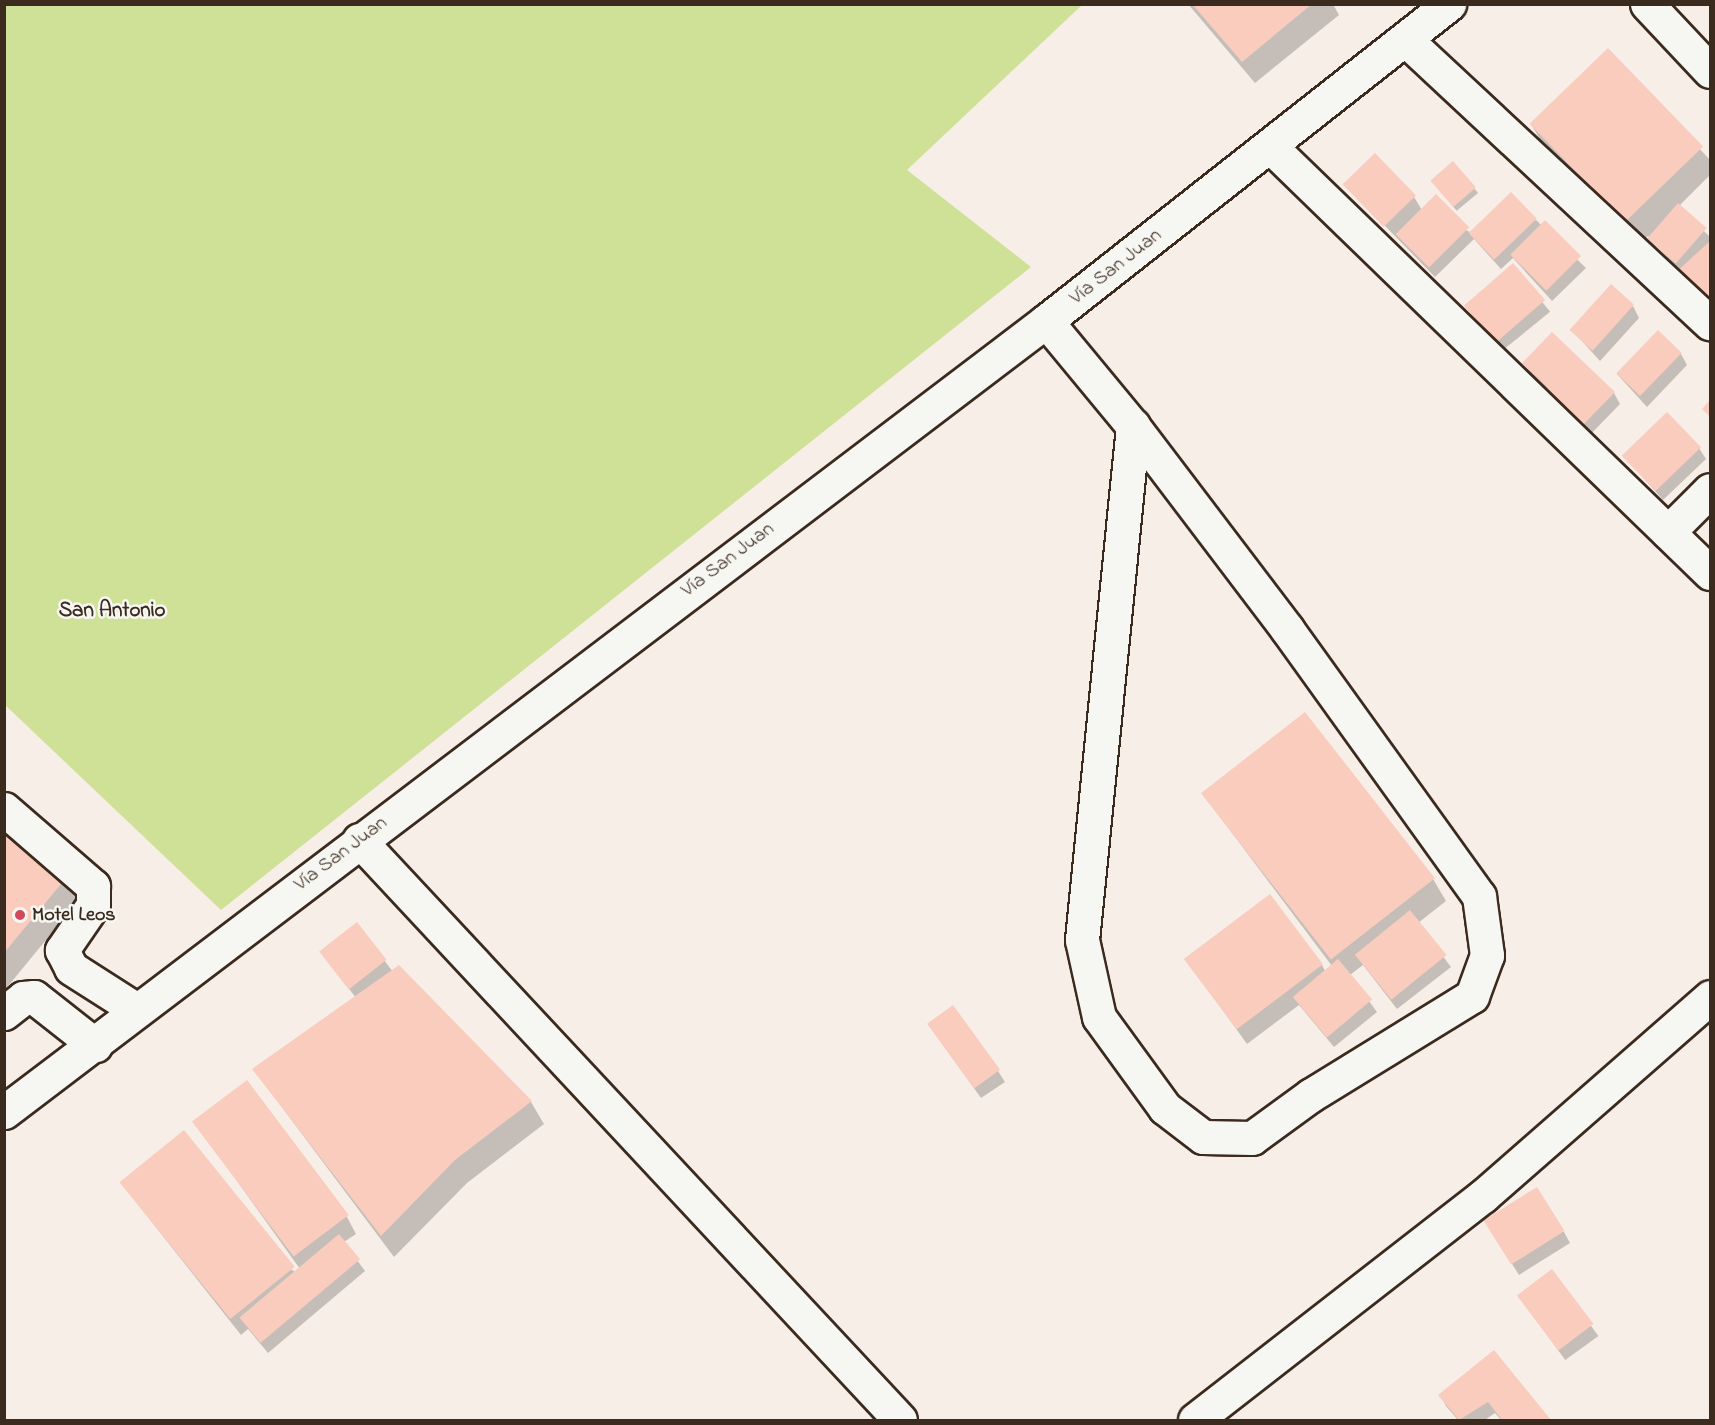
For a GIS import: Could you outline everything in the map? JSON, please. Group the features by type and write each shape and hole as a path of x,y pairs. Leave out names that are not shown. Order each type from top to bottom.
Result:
{"street":[{"name":"Vía San Juan","path":"4,1112 95,1045 135,1009 1046,321 1271,147 1449,4"},
{"path":"1647,4 1710,71"},
{"path":"1405,39 1710,323"},
{"path":"1271,147 1710,573"},
{"path":"1046,321 1133,426 1479,896 1487,955 1472,996 1311,1095 1252,1138 1203,1137 1165,1108 1099,1017 1082,940 1133,426"},
{"path":"1668,532 1710,490"},
{"path":"4,809 93,886 93,905 62,950 71,968 135,1009"},
{"path":"358,840 900,1420"},
{"path":"1196,1420 1483,1196 1710,996"},
{"path":"4,1013 22,998 34,997 95,1045"}],"green space":[{"path":"4,5 1082,5 907,170 1031,267 221,910 5,705"}],"building":[{"path":"1192,4 1312,4 1242,62"},
{"path":"1608,48 1703,147 1625,222 1530,124"},
{"path":"1375,153 1416,195 1384,227 1343,184"},
{"path":"1453,161 1476,187 1453,207 1430,181"},
{"path":"1511,192 1537,219 1494,260 1469,233"},
{"path":"1436,194 1469,227 1429,268 1396,234"},
{"path":"1678,203 1707,228 1676,263 1647,238"},
{"path":"1545,220 1581,256 1546,291 1510,255"},
{"path":"1710,241 1710,304 1673,275"},
{"path":"1513,263 1545,300 1496,343 1464,306"},
{"path":"1611,284 1634,305 1593,351 1570,330"},
{"path":"1658,330 1682,353 1640,396 1616,373"},
{"path":"1552,332 1615,392 1578,430 1541,394 1547,387 1522,363"},
{"path":"1710,400 1710,417 1702,409"},
{"path":"1667,412 1701,447 1656,491 1622,456"},
{"path":"1305,712 1435,878 1331,960 1201,793"},
{"name":"Motel Leos","path":"4,828 66,878 4,953"},
{"path":"1270,894 1323,964 1237,1029 1184,959"},
{"path":"1410,910 1447,955 1391,1000 1355,955"},
{"path":"357,922 387,960 349,989 319,952"},
{"path":"1338,959 1372,1000 1327,1038 1293,997"},
{"path":"399,965 532,1101 455,1160 381,1236 252,1069"},
{"path":"953,1005 1000,1070 974,1089 927,1024"},
{"path":"247,1080 349,1215 294,1256 192,1122"},
{"path":"184,1130 295,1267 230,1319 119,1182"},
{"path":"1537,1187 1565,1231 1511,1264 1484,1220"},
{"path":"339,1234 360,1259 261,1343 239,1318"},
{"path":"1552,1269 1594,1324 1558,1351 1517,1295"},
{"path":"1494,1350 1551,1420 1502,1420 1488,1402 1459,1420 1438,1395"}],"place":[{"name":"Motel Leos","path":"20,915"}],"district":[{"name":"San Antonio","path":"112,611"}]}
